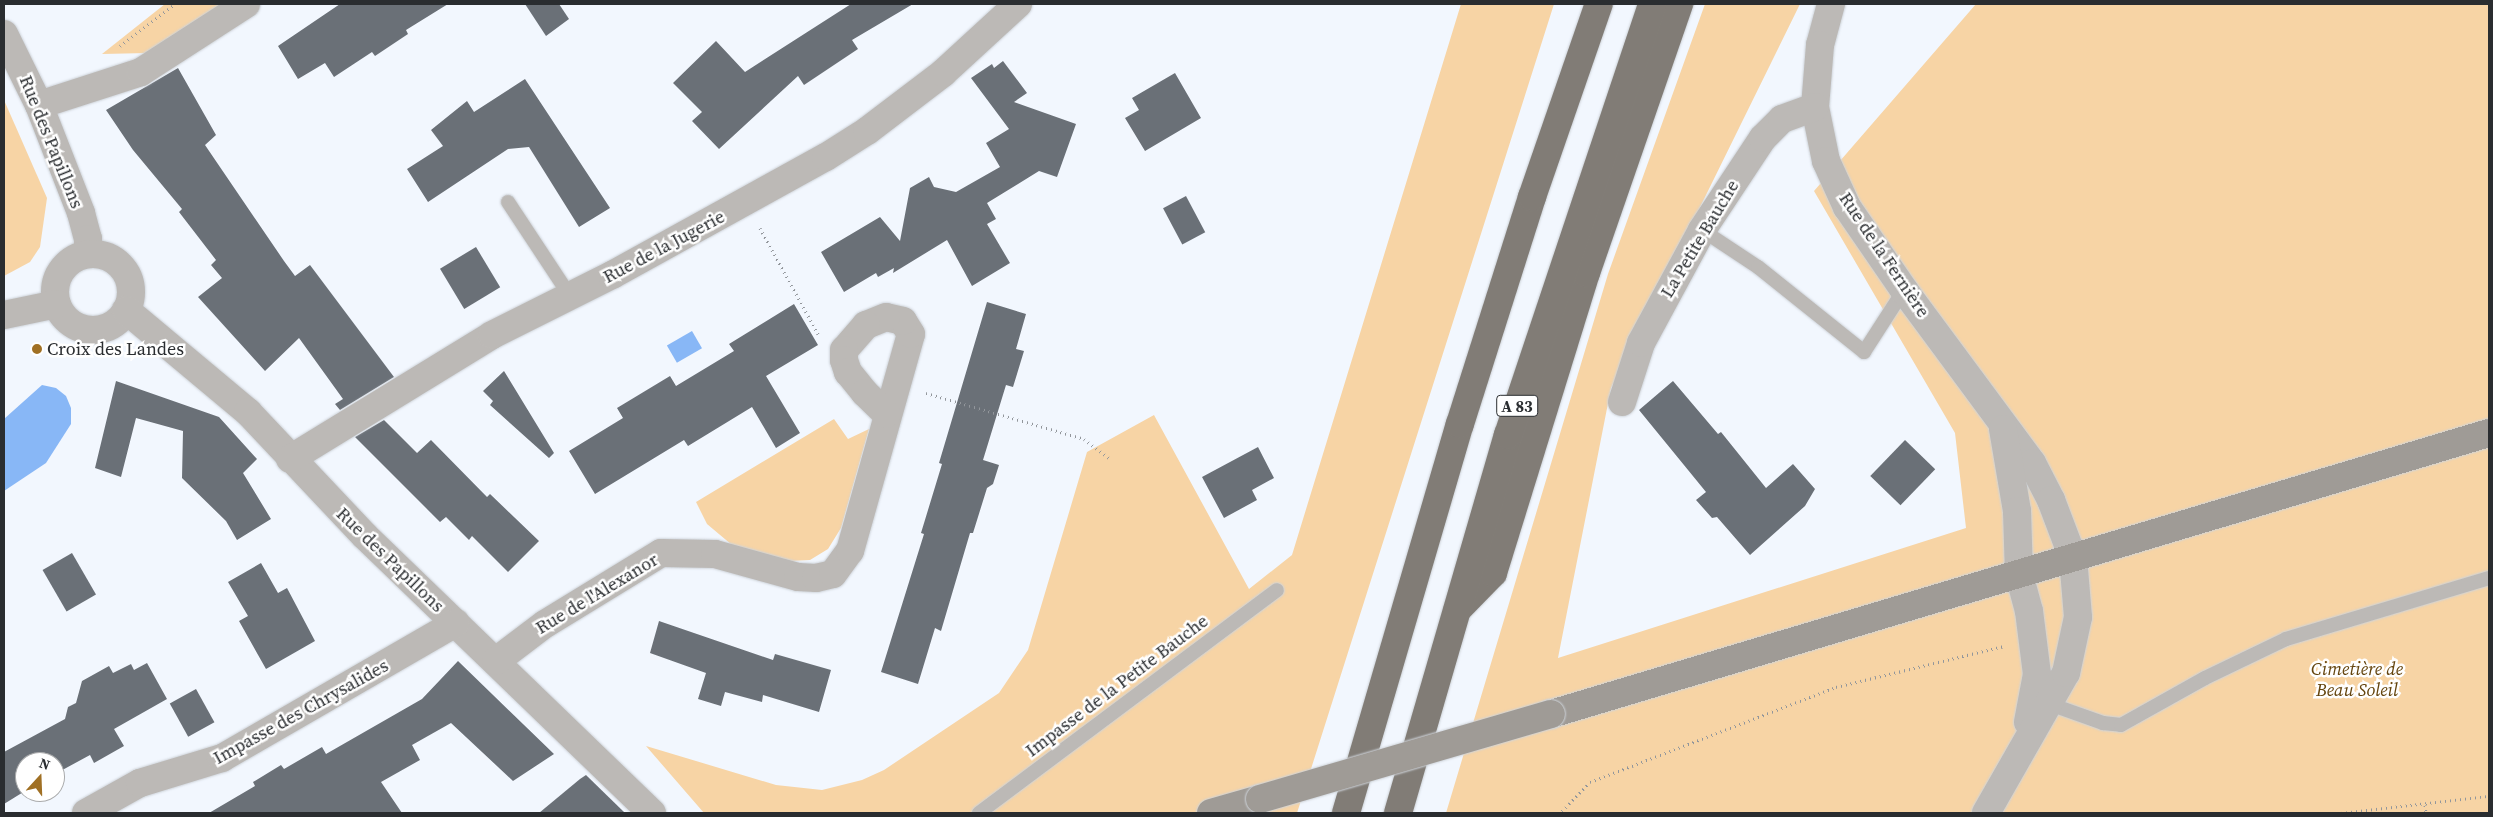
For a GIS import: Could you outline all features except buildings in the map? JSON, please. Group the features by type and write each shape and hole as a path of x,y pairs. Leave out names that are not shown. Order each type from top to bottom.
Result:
{"highway":[{"name":"A 83","path":"1346,813 1460,424 1532,197 1599,4"},
{"name":"A 83","path":"1398,813 1455,611 1572,234 1652,4"},
{"path":"1455,611 1493,574 1586,273 1679,4"}],"main road":[{"path":"1212,813 1552,714 2489,433"}],"street":[{"path":"39,104 141,72 246,4"},
{"name":"Rue de la Jugerie","path":"290,460 492,335 746,203 867,131 943,73 1018,4"},
{"name":"Rue de la Fernière","path":"1831,4 1820,45 1816,107 1826,161 1847,207 1904,290 1961,363 2003,428 2032,463 2051,500 2073,558 2078,617 2066,673 2041,701"},
{"name":"Rue des Papillons","path":"4,34 39,104 81,213 88,239 88,254"},
{"name":"La Petite Bauche","path":"1622,402 1641,342 1702,230 1763,138 1782,119 1816,107"},
{"path":"88,254 111,258 124,270 130,286 126,310 108,326 84,329 63,315 54,293 60,272 68,263 88,254"},
{"path":"4,315 57,304"},
{"name":"Rue des Papillons","path":"126,310 248,412 290,460 652,813"},
{"name":"Rue de l'Alexanor","path":"496,661 544,624 661,553 715,554 798,577 816,578 832,574 850,552 887,414 911,334 903,321 886,317 866,326 844,350"},
{"path":"844,350 848,372 887,414"},
{"name":"Rue de la Fernière","path":"2003,428 2018,511 2019,574 2033,641 2041,701"},
{"name":"Impasse des Chrysalides","path":"86,813 140,783 222,758 456,623"},
{"path":"1986,813 2021,749 2041,701"}],"lane":[{"path":"508,202 570,296"},
{"path":"1702,230 1758,267 1864,352 1904,290"},
{"path":"2041,701 2103,723 2121,725 2205,678 2286,639 2489,578"},
{"name":"Impasse de la Petite Bauche","path":"979,813 1277,590"}],"path":[{"path":"746,203 823,341 844,350"},
{"path":"897,385 1084,439 1112,459"},
{"path":"1558,813 1590,782 1836,687 2033,641"},
{"path":"2340,813 2425,805 2489,796"},
{"path":"2425,805 2426,813"},
{"path":"1562,811 1570,813"}],"green space":[{"path":"165,4 224,4 148,53 102,54"},
{"path":"1461,4 1554,4 1297,813 704,813 646,746 776,785 822,790 862,780 884,770 999,693 1028,650 1087,452 1154,415 1249,589 1292,555"},
{"name":"Cimetière de Beau Soleil","path":"1705,4 1800,4 1611,388 1558,658 1966,528 1955,433 1814,191 1976,4 2489,4 2489,813 1446,813 1608,274"},
{"path":"4,100 47,198 40,247 30,262 4,276"},
{"path":"834,419 848,439 869,429 841,528 828,549 810,560 789,561 732,545 707,524 696,502"}],"water":[{"path":"692,331 702,348 677,363 667,346"},
{"path":"42,385 56,388 66,396 71,408 71,424 46,463 4,491 4,419"}],"place":[{"name":"Croix des Landes","path":"37,349"}]}
